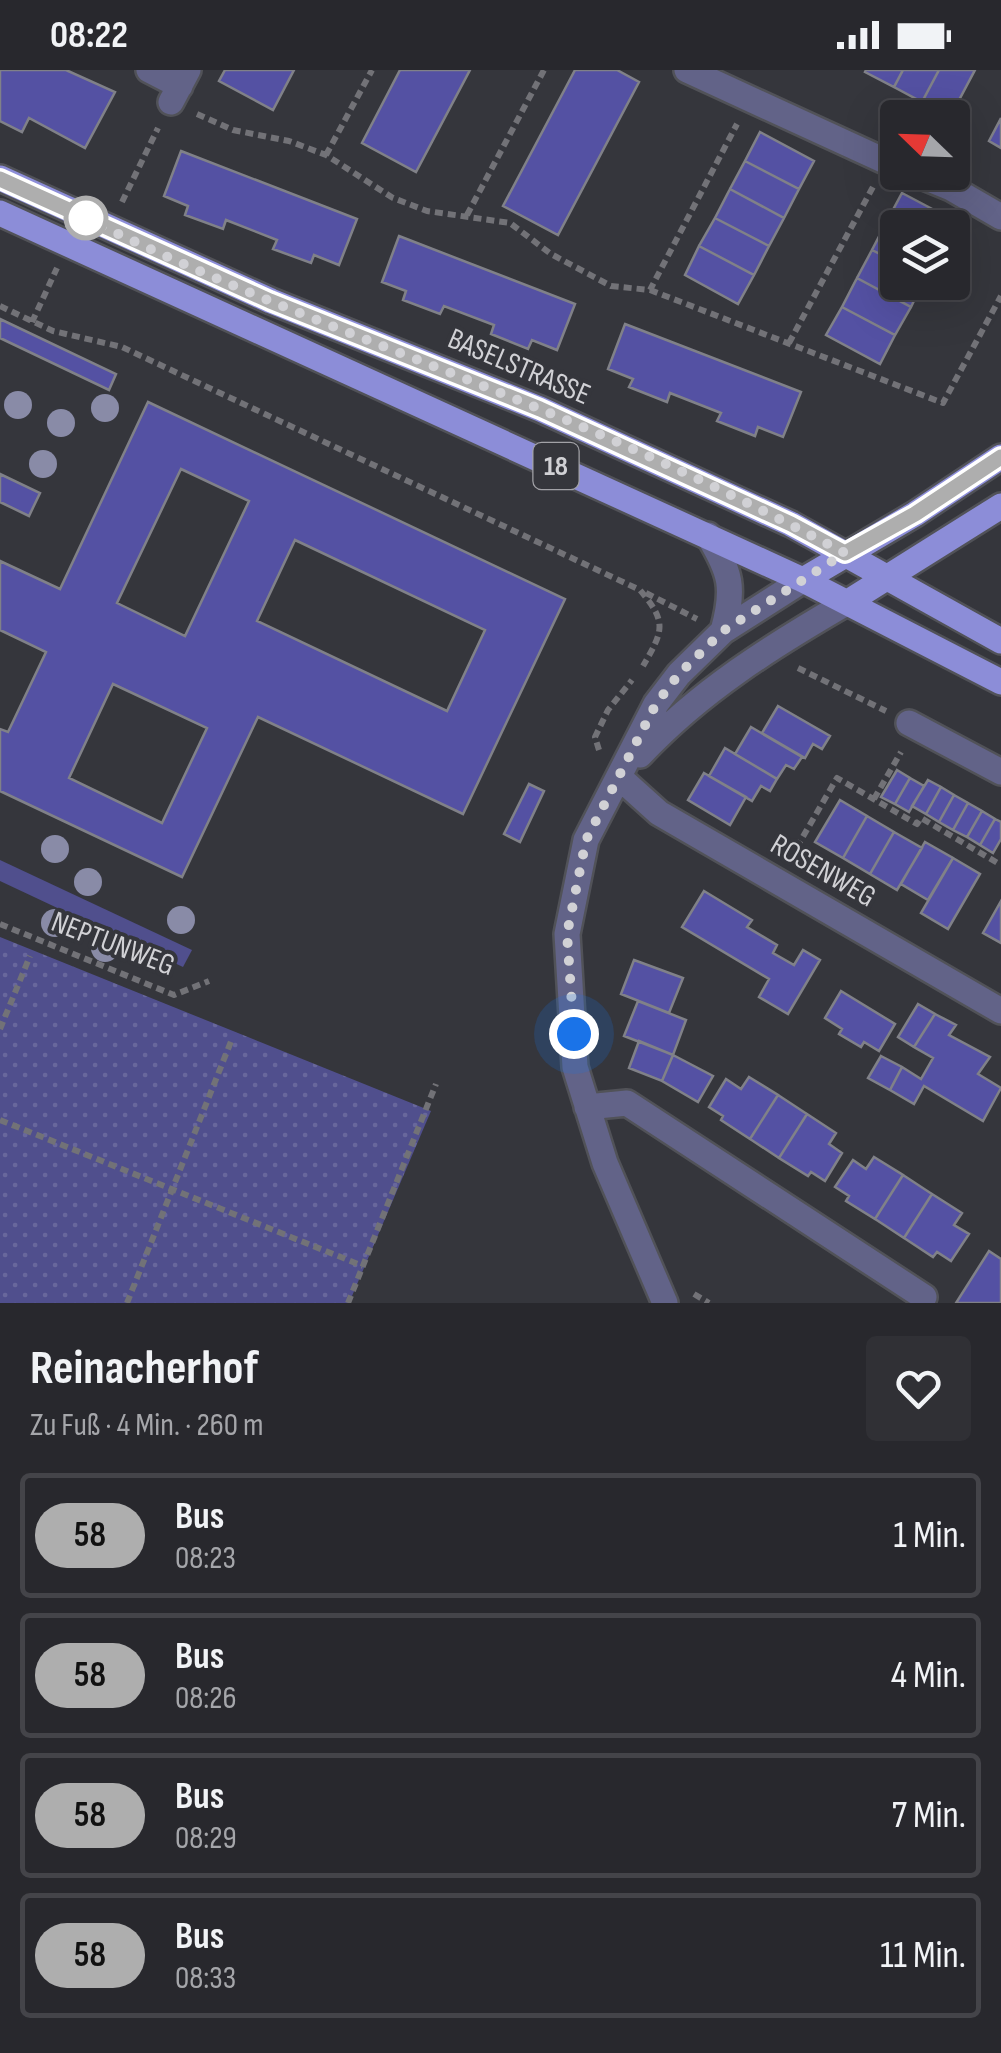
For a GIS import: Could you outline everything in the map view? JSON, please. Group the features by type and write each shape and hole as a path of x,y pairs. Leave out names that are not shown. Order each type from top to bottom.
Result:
{"main road":[{"name":"BASELSTRASSE","path":"0,178 270,301 540,409 791,524 1001,641"},
{"name":"18","path":"0,213 802,580 1001,682"},
{"path":"802,580 915,514 1001,457"},
{"path":"848,602 1001,506"}],"street":[{"path":"148,70 180,86"},
{"path":"687,70 880,159"},
{"path":"954,190 1001,218"},
{"path":"708,536 730,581 730,607 723,631"},
{"path":"665,1303 606,1162 576,1067 567,934 586,840 656,704 679,674 723,631 802,580"},
{"path":"619,777 664,728 704,694 848,602"},
{"path":"912,725 1001,772"},
{"name":"ROSENWEG","path":"619,777 659,812 1001,1012"},
{"path":"587,1107 627,1103 924,1297"}],"path":[{"path":"326,155 372,70"},
{"path":"467,215 544,70"},
{"path":"117,213 180,86 232,130 289,141 326,155 393,198 427,211 510,223 552,254 611,286 650,290 943,403 1001,296"},
{"path":"650,290 750,99"},
{"path":"790,343 880,185"},
{"path":"0,306 54,331 122,347 640,590 658,610 660,636 642,668 608,710 595,736 602,759 619,777"},
{"path":"874,799 912,725"},
{"path":"777,881 837,778 917,824 921,818 1001,864"},
{"name":"NEPTUNWEG","path":"0,924 174,995 209,981"},
{"path":"0,1030 30,956"},
{"path":"127,1303 232,1039"},
{"path":"348,1303 436,1084"},
{"path":"0,1120 363,1266"}],"shaded area":[{"path":"0,860 192,950 183,967 0,881"},
{"path":"0,937 431,1111 349,1303 0,1303"}],"building":[{"path":"0,70 66,70 115,92 85,148 29,118 22,132 0,121"},
{"path":"225,70 294,70 273,110 219,81"},
{"path":"400,70 470,70 416,172 362,143"},
{"path":"575,70 617,70 639,82 558,235 503,206"},
{"path":"866,70 903,70 894,87"},
{"path":"903,70 939,70 923,100 894,87"},
{"path":"939,70 975,70 959,100 923,100"},
{"path":"1001,118 1001,148 989,141"},
{"path":"760,132 814,161 799,189 745,161"},
{"path":"181,151 357,219 339,265 314,255 311,263 273,249 277,240 226,220 223,229 185,215 188,206 164,196"},
{"path":"745,161 799,189 784,218 730,189"},
{"path":"730,189 784,218 769,246 715,218"},
{"path":"902,193 934,210 893,210"},
{"path":"715,218 769,246 754,275 699,246"},
{"path":"880,235 880,254 872,250"},
{"path":"399,236 575,304 557,350 532,340 528,349 491,334 494,325 444,306 440,314 403,300 406,291 382,282"},
{"path":"699,246 754,275 738,304 685,275"},
{"path":"872,250 880,254 880,290 857,278"},
{"path":"857,278 880,290 880,300 898,300 911,307 895,335 842,307"},
{"path":"842,307 895,335 880,364 826,335"},
{"path":"0,319 116,374 109,390 0,338"},
{"path":"625,324 801,392 783,437 758,427 755,436 717,421 721,413 670,393 667,402 629,387 633,379 608,369"},
{"path":"148,402 565,599 463,814 258,717 182,877 0,791 0,729 8,732 46,652 0,630 0,561 60,589","holes":["181,469 249,501 185,636 117,603","295,540 485,630 447,711 257,621","113,684 207,728 162,823 69,778"]},
{"path":"0,474 40,493 29,516 0,502"},
{"path":"778,706 830,736 822,749 813,744 805,758 762,733"},
{"path":"751,727 802,757 794,769 786,765 777,779 735,754"},
{"path":"725,748 777,779 770,791 761,786 752,801 709,776"},
{"path":"897,770 910,778 895,804 881,797"},
{"path":"704,773 746,797 730,825 688,800"},
{"path":"910,778 924,786 909,812 895,804"},
{"path":"928,780 941,787 926,814 912,806"},
{"path":"529,784 544,791 520,842 504,834"},
{"path":"941,787 954,795 939,822 926,814"},
{"path":"954,795 968,803 953,830 939,822"},
{"path":"840,800 867,816 843,858 815,842"},
{"path":"968,803 982,811 967,837 953,830"},
{"path":"982,811 995,819 980,845 967,837"},
{"path":"867,816 894,832 870,874 843,858"},
{"path":"995,819 1001,822 1001,839 993,853 980,845"},
{"path":"894,832 922,848 897,890 870,874"},
{"path":"925,842 953,858 928,900 901,884"},
{"path":"953,858 980,874 948,929 921,913"},
{"path":"704,891 752,920 747,927 777,945 773,953 794,965 803,950 820,960 788,1014 759,997 769,979 682,927"},
{"path":"1001,901 1001,943 983,933"},
{"path":"634,960 683,978 669,1013 621,994"},
{"path":"841,991 895,1024 879,1051 864,1042 861,1047 839,1034 842,1029 825,1018"},
{"path":"638,1001 686,1020 673,1055 624,1036"},
{"path":"918,1004 935,1014 914,1047 898,1037"},
{"path":"935,1014 956,1025 949,1035 990,1057 978,1074 1001,1088 983,1121 924,1086 914,1104 890,1090 902,1067 921,1079 933,1058 914,1047"},
{"path":"639,1041 673,1055 662,1081 629,1068"},
{"path":"673,1055 713,1076 698,1102 662,1081"},
{"path":"881,1056 902,1067 890,1090 868,1078"},
{"path":"749,1077 778,1095 750,1139 709,1107 726,1079 741,1089"},
{"path":"778,1095 807,1114 779,1158 750,1139"},
{"path":"807,1114 836,1133 829,1144 842,1153 825,1181 811,1172 808,1176 779,1158"},
{"path":"874,1157 903,1175 875,1219 846,1201 849,1196 835,1187 853,1160 866,1169"},
{"path":"903,1175 932,1194 904,1238 875,1219"},
{"path":"932,1194 962,1213 954,1225 969,1234 951,1261 937,1252 933,1257 904,1238"},
{"path":"989,1251 1001,1259 1001,1303 956,1303"}],"bus line":[{"name":"58","path":"0,179 270,301 540,409 791,524 845,553 915,514 1001,457"}],"route":[{"path":"86,218 270,301 540,409 791,524 845,553 723,631 679,674 656,704 586,840 567,934 574,1034"}]}
